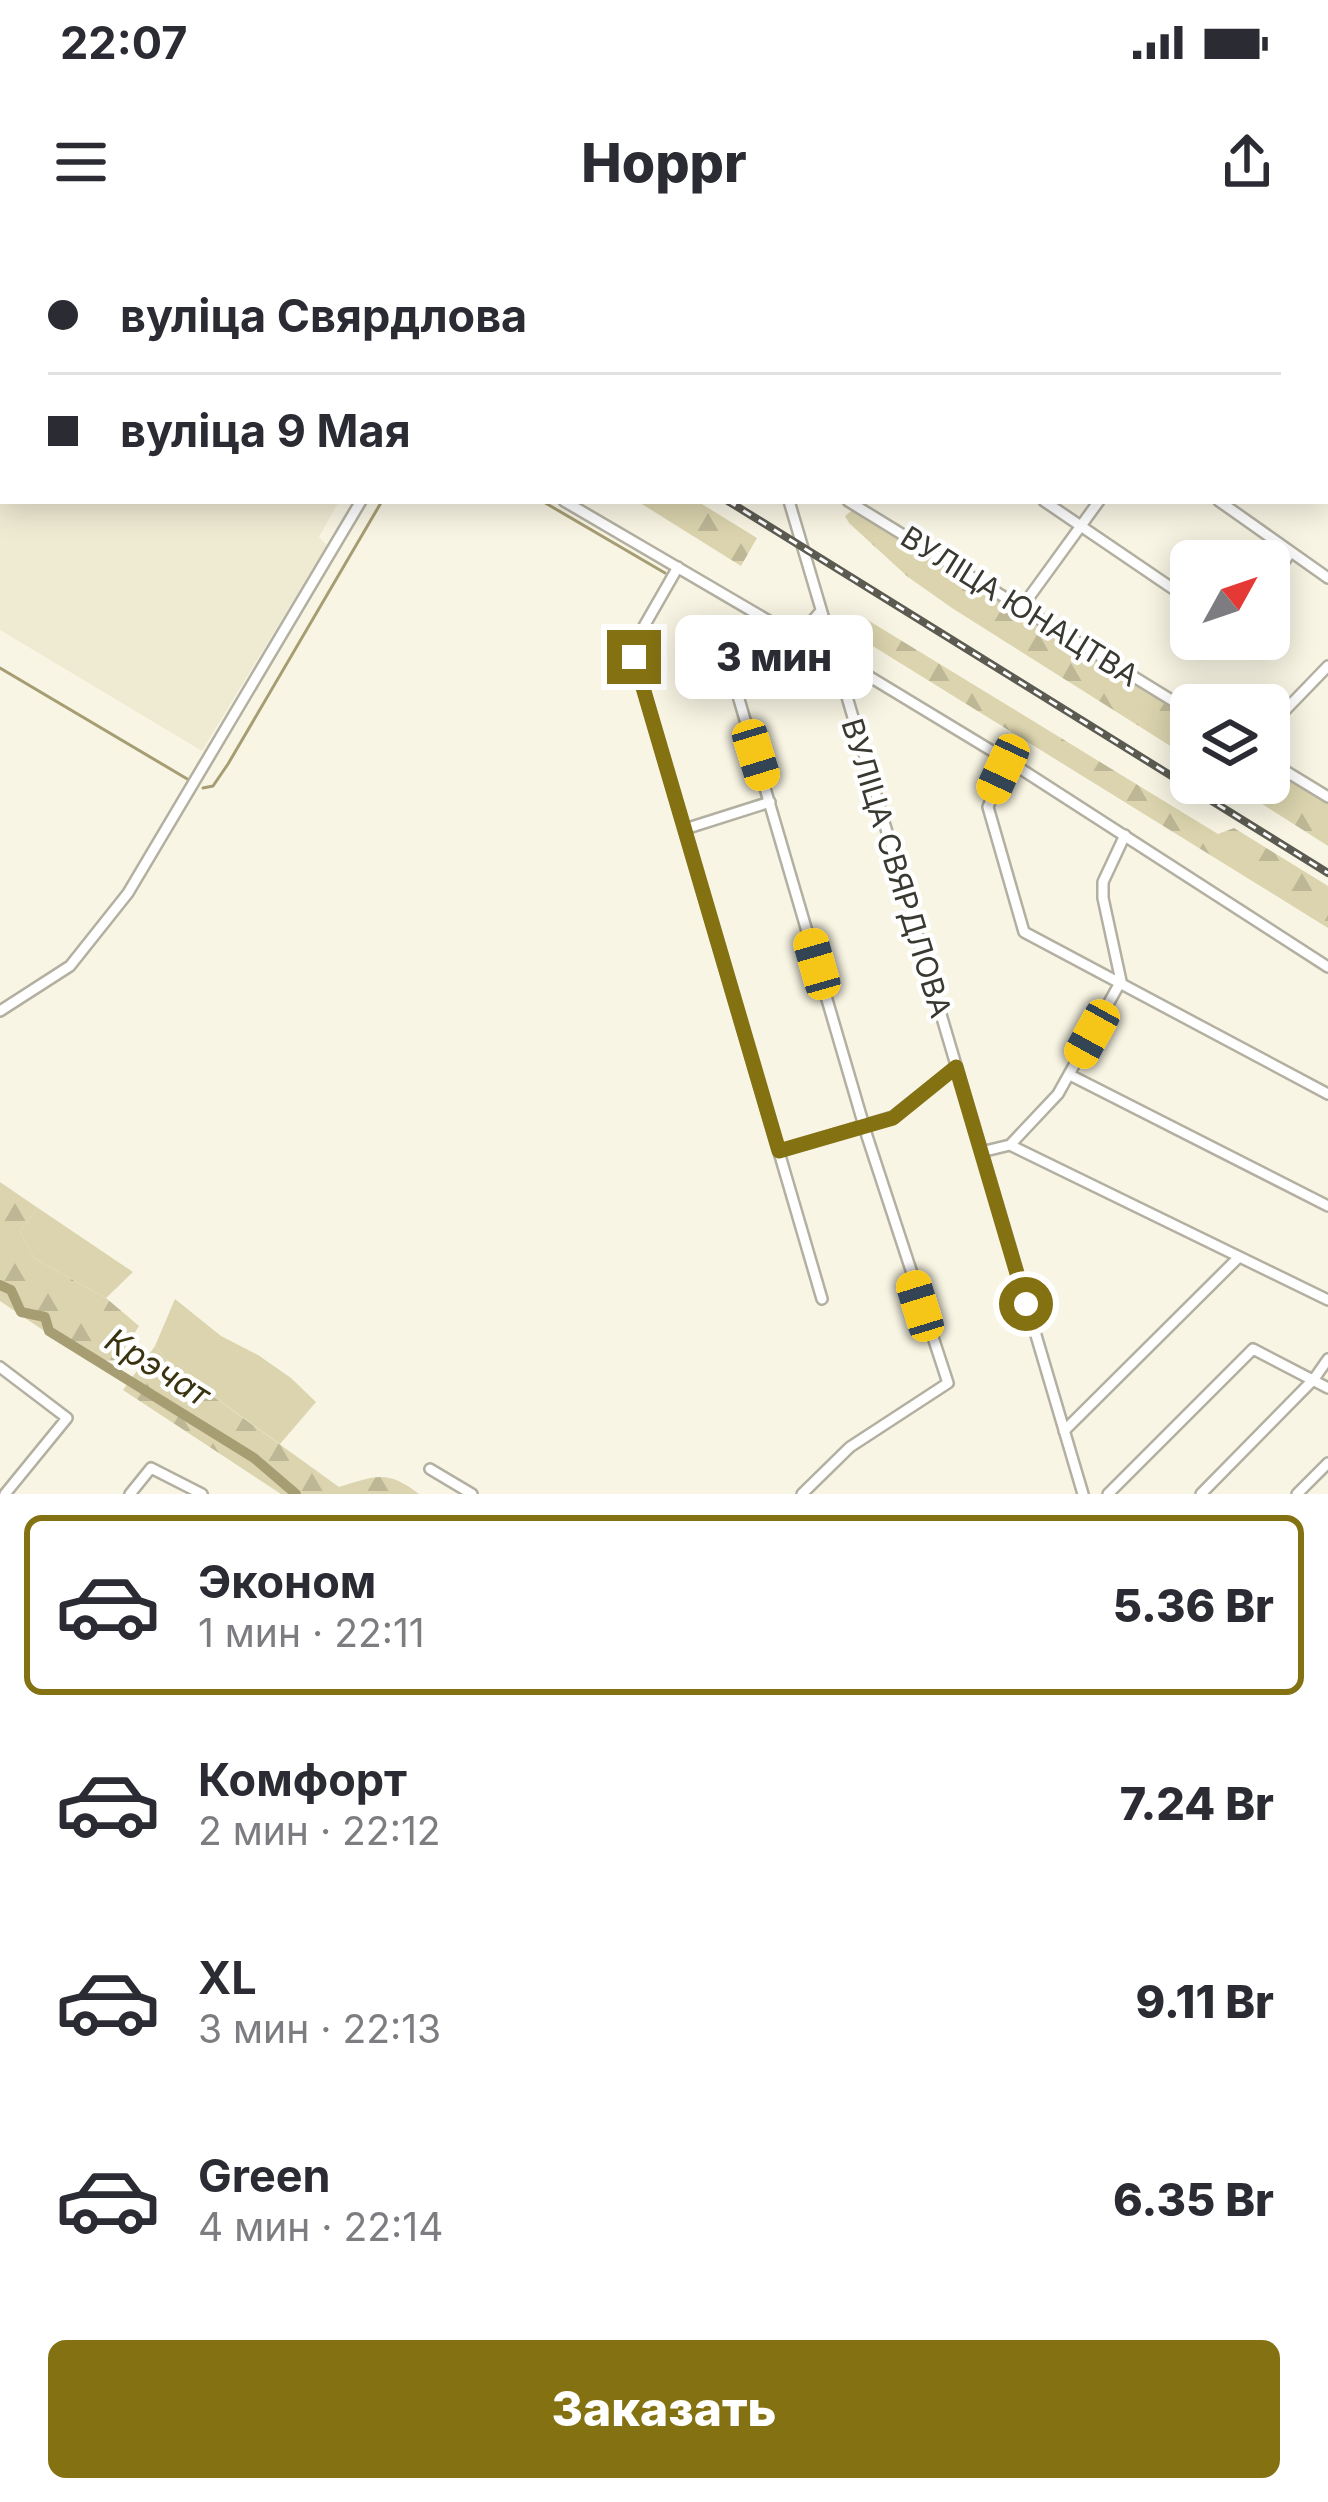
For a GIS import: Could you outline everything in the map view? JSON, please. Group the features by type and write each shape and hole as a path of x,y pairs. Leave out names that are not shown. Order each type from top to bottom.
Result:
{"street":[{"path":"0,1011 70,966 128,893 359,504"},
{"path":"570,504 1007,760 1328,967"},
{"name":"ВУЛІЦА СВЯРДЛОВА","path":"790,504 1083,1494"},
{"name":"ВУЛІЦА ЮНАЦТВА","path":"853,504 1170,699"},
{"path":"869,514 874,504"},
{"path":"1049,504 1170,586"},
{"path":"1022,608 1098,504"},
{"path":"1223,504 1328,578"},
{"path":"678,567 635,642 634,657 822,1299"},
{"path":"793,633 808,626 820,612"},
{"path":"1290,705 1328,666"},
{"path":"731,672 864,1128 948,1383 850,1447 802,1494"},
{"path":"843,688 862,673"},
{"path":"1007,760 988,807 1024,932 1328,1094"},
{"path":"1290,773 1328,797"},
{"path":"685,830 770,802"},
{"path":"981,1152 1010,1145 1058,1094 1121,981 1103,881 1125,836"},
{"path":"779,1151 864,1128 909,1108 956,1067"},
{"path":"1070,1076 1328,1206"},
{"path":"1010,1145 1328,1300"},
{"path":"1064,1431 1237,1259"},
{"path":"1108,1494 1253,1349 1328,1388"},
{"path":"1201,1494 1314,1379 1328,1358"},
{"path":"0,1367 67,1418 5,1494"},
{"path":"1298,1494 1328,1463"},
{"path":"130,1494 151,1468 202,1494"},
{"path":"430,1469 472,1494"}],"shaded area":[{"path":"0,504 337,504 319,537 327,545 202,751 0,630"}],"green space":[{"path":"642,504 702,504 757,538 741,566"},
{"path":"854,509 1170,704 1170,746 908,577 845,516"},
{"path":"866,619 1218,834 1234,828 1328,886 1328,928 863,640 857,627"},
{"path":"1290,780 1328,804 1328,846 1262,804 1290,804"},
{"path":"0,1182 38,1208 20,1231 35,1259 106,1298 139,1326 117,1360 90,1362 0,1301"},
{"path":"38,1208 133,1272 106,1298 35,1259 20,1231"},
{"path":"175,1299 221,1336 291,1378 316,1402 280,1444 175,1369 155,1346"},
{"path":"155,1346 175,1369 339,1487 380,1477 419,1494 281,1494 123,1390"}],"waterway":[{"path":"203,788 213,786 228,764 380,504"},
{"path":"547,504 665,573"},
{"path":"0,668 189,780"},
{"name":"Крэчат","path":"0,1285 11,1290 21,1312 45,1317 49,1331 254,1458 296,1494"}],"railway":[{"path":"733,504 1328,873"}],"route":[{"path":"634,657 779,1151 893,1118 956,1067 1026,1304"}]}
